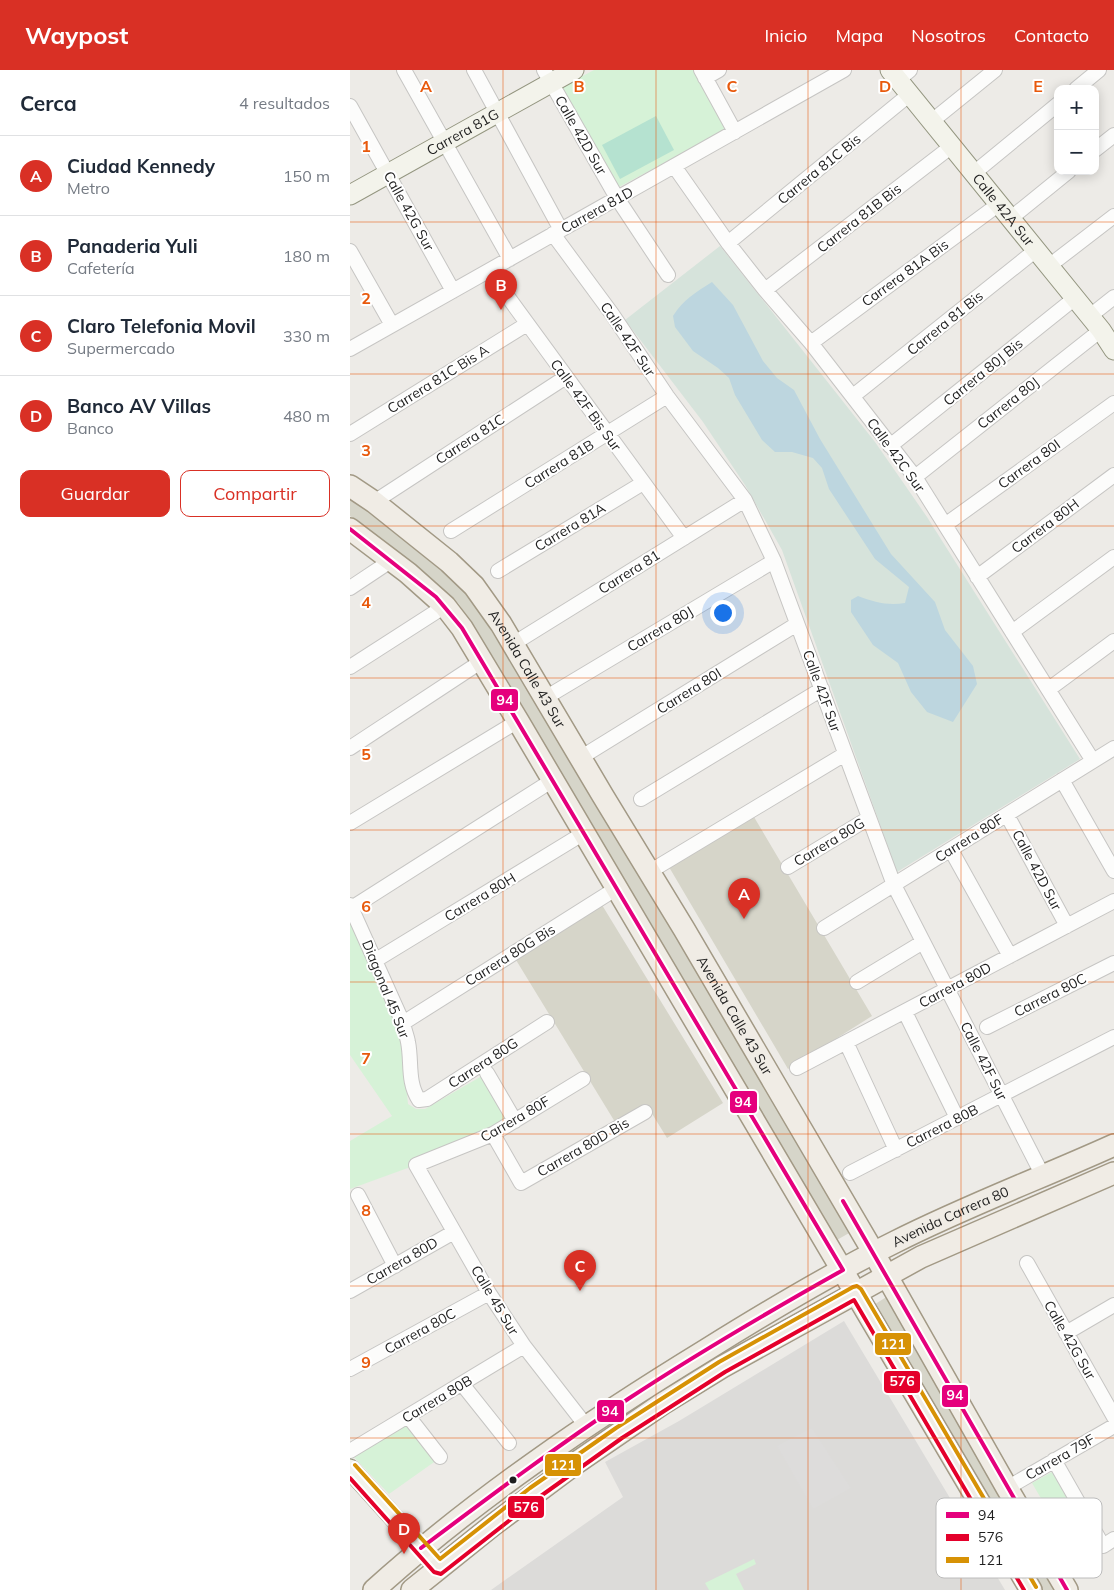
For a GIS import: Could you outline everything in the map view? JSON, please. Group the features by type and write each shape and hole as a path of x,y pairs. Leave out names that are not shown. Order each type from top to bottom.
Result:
{"main road":[{"name":"Avenida Calle 43 Sur","path":"350,486 428,544 474,586 487,603 649,872 874,1253 1013,1498"},
{"path":"350,529 425,587 446,606 462,628 978,1498"},
{"name":"Avenida Carrera 80","path":"374,1590 421,1548 528,1468 661,1378 738,1330 874,1253 926,1227 1114,1145"},
{"name":"Avenida Carrera 80","path":"412,1590 548,1483 626,1428 722,1367 945,1245 1114,1172"},
{"path":"1025,1578 1032,1590"},
{"name":"Avenida Calle 43 Sur","path":"1061,1578 1068,1590"}],"street":[{"path":"404,70 510,259"},
{"name":"Calle 42F Sur","path":"474,70 557,232 667,396 745,500 774,561 894,885 1044,1176"},
{"name":"Carrera 81G","path":"350,195 497,113 548,76 574,70"},
{"path":"718,70 703,74 735,132"},
{"name":"Carrera 81D","path":"350,349 844,70"},
{"path":"932,121 995,70"},
{"path":"1081,85 1099,70"},
{"name":"Calle 42A Sur","path":"900,73 910,94 1096,323 1114,350"},
{"name":"Calle 42D Sur","path":"548,76 617,198 668,275"},
{"name":"Carrera 81C Bis","path":"728,243 910,94"},
{"name":"Calle 42G Sur","path":"350,106 453,291"},
{"path":"974,173 1054,107"},
{"path":"1099,147 1114,135"},
{"name":"Carrera 81B Bis","path":"765,290 952,146"},
{"name":"Calle 42C Sur","path":"674,166 728,243 765,290 811,343 915,477 1093,761"},
{"path":"1005,211 1063,175"},
{"name":"Carrera 81A Bis","path":"811,343 1005,211"},
{"path":"1049,266 1114,216"},
{"name":"Carrera 81 Bis","path":"853,396 1036,250"},
{"path":"350,251 392,325"},
{"name":"Calle 42F Bis Sur","path":"488,272 684,538"},
{"name":"Carrera 80J","path":"915,477 1096,323 1114,297"},
{"name":"Carrera 80J Bis","path":"890,446 1075,298"},
{"name":"Carrera 81C Bis A","path":"350,434 527,324"},
{"name":"Carrera 81C","path":"374,502 566,377"},
{"name":"Carrera 81B","path":"450,531 667,396"},
{"name":"Carrera 80I","path":"944,525 1114,403"},
{"name":"Carrera 80H","path":"977,577 1114,475"},
{"name":"Carrera 81A","path":"498,571 643,482"},
{"name":"Carrera 81","path":"513,644 745,500"},
{"path":"1012,632 1114,557"},
{"path":"350,588 392,560"},
{"name":"Carrera 80J","path":"545,698 774,561"},
{"path":"350,668 446,606"},
{"name":"Carrera 80I","path":"580,758 797,624"},
{"path":"1049,689 1114,641"},
{"path":"350,748 482,660"},
{"path":"641,799 822,690"},
{"path":"350,823 518,721"},
{"name":"Carrera 80F","path":"824,928 1114,748"},
{"path":"649,872 845,754"},
{"path":"350,907 553,780"},
{"path":"1062,780 1114,872"},
{"name":"Calle 42D Sur","path":"1007,815 1067,926"},
{"name":"Carrera 80G","path":"788,866 869,818"},
{"name":"Carrera 80H","path":"376,960 584,833"},
{"path":"951,850 1010,956"},
{"name":"Carrera 80G Bis","path":"403,1023 617,888"},
{"name":"Carrera 80D","path":"797,1068 1114,901"},
{"name":"Diagonal 45 Sur","path":"350,907 376,960 403,1023 408,1042 411,1084 418,1100"},
{"path":"857,982 923,942"},
{"name":"Carrera 80C","path":"987,1027 1114,963"},
{"path":"905,1012 957,1118"},
{"name":"Carrera 80G","path":"418,1100 427,1099 547,1022"},
{"name":"Carrera 80B","path":"850,1173 1114,1037"},
{"path":"846,1042 896,1150"},
{"path":"487,1073 515,1121"},
{"name":"Carrera 80F","path":"416,1165 493,1134 583,1079"},
{"name":"Carrera 80D Bis","path":"493,1134 521,1183 646,1112"},
{"name":"Calle 45 Sur","path":"416,1165 489,1292 524,1346 587,1427"},
{"path":"358,1195 395,1266"},
{"name":"Carrera 80D","path":"350,1291 454,1232"},
{"name":"Calle 42G Sur","path":"1027,1263 1114,1417"},
{"name":"Carrera 80C","path":"350,1369 489,1292"},
{"path":"1066,1333 1114,1305"},
{"name":"Carrera 80B","path":"350,1451 524,1346"},
{"path":"462,1384 509,1443"},
{"path":"408,1416 440,1458"},
{"name":"Carrera 79F","path":"1007,1488 1114,1426"},
{"path":"1054,1460 1079,1498"},
{"path":"350,1468 439,1568"}],"shaded area":[{"path":"720,246 875,442 927,517 1080,759 897,872 782,550 745,485 703,422 625,320"},
{"path":"350,497 432,559 470,596 628,856 851,1232 835,1241 459,604 421,570 350,516"},
{"path":"754,817 872,1016 788,1069 669,867"},
{"path":"602,905 723,1103 667,1138 646,1104 615,1122 516,960"},
{"path":"888,1296 1006,1498 984,1498 872,1306"},
{"path":"844,1321 950,1498 936,1498 936,1578 998,1578 1005,1590 491,1590 623,1497 605,1462 679,1421"},
{"path":"812,1428 851,1488 813,1509 777,1446"},
{"path":"1031,1578 1053,1578 1060,1590 1038,1590"}],"green space":[{"path":"594,70 696,70 728,129 617,188 562,87"},
{"path":"656,116 674,150 620,179 602,145"},
{"path":"350,922 401,1038 408,1104 416,1109 425,1109 487,1073 511,1114 490,1131 413,1159 416,1165 350,1189 350,1141 392,1116 350,1055"},
{"path":"407,1421 437,1460 389,1494 352,1455"},
{"path":"1052,1472 1067,1498 1041,1498 1032,1483"},
{"path":"754,1559 756,1564 736,1574 744,1590 709,1590 705,1583"}],"water":[{"path":"712,282 733,305 763,361 777,378 794,390 820,439 891,554 935,602 945,630 973,666 977,684 953,722 927,712 911,692 898,663 873,645 851,612 851,600 858,596 881,603 905,603 909,587 875,559 829,489 822,468 813,458 792,452 775,452 762,440 735,395 729,378 693,351 675,327 673,316 681,305"}],"transit line":[{"name":"94","path":"350,529 436,597 462,628 843,1270 734,1333 628,1399 549,1453 421,1548"},
{"name":"94","path":"843,1201 1014,1498"},
{"name":"121","path":"355,1465 440,1559 530,1488 616,1428 719,1362 857,1286 861,1289 984,1498"},
{"name":"576","path":"350,1478 434,1572 441,1574 538,1498 622,1438 725,1372 854,1300 970,1498"},
{"name":"576","path":"1017,1578 1024,1590"},
{"name":"121","path":"1031,1578 1036,1587"},
{"name":"94","path":"1060,1578 1067,1590"}],"place":[{"name":"Panaderia Yuli","path":"501,310"},
{"name":"Ciudad Kennedy","path":"744,919"},
{"name":"Claro Telefonia Movil","path":"580,1291"},
{"name":"Banco AV Villas","path":"404,1554"}]}
